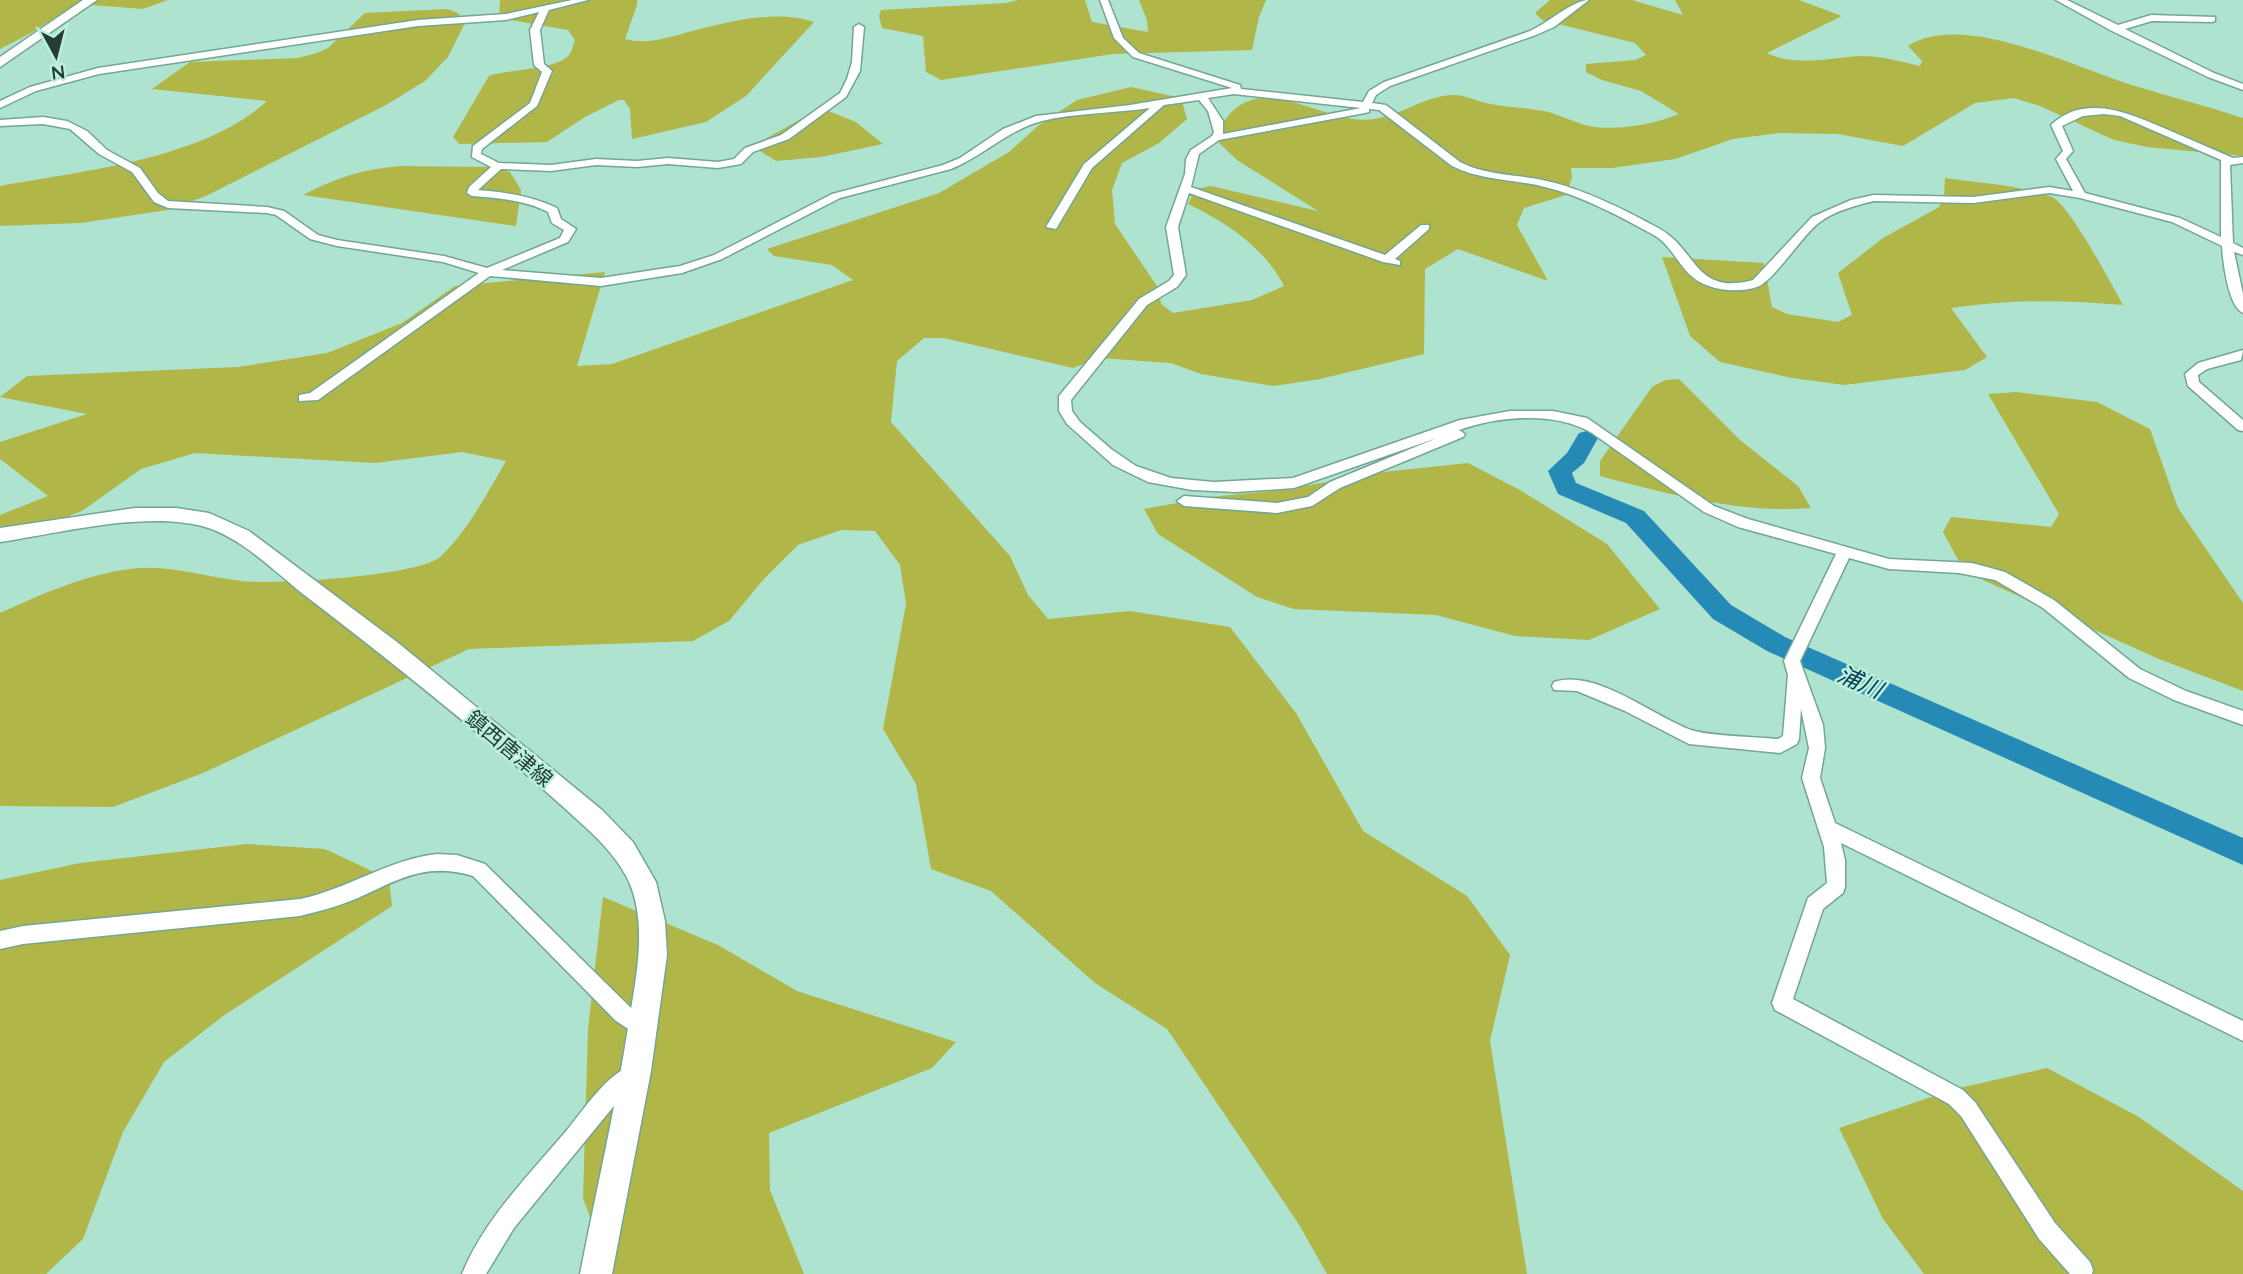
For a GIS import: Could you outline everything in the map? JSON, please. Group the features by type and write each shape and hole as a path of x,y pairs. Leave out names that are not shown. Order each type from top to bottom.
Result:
{"main road":[{"path":"0,63 90,0"},
{"name":"鎮西唐津線","path":"0,534 135,515 176,515 209,520 242,536 389,648 593,818 624,850 643,882 651,921 653,955 636,1071 596,1274"}],"street":[{"path":"0,105 33,89 98,71 418,23 489,20 584,0"},
{"path":"1104,0 1118,41 1124,48 1242,91"},
{"path":"1367,104 1372,93 1387,84 1533,33 1551,25 1585,0"},
{"path":"2060,0 2211,75 2243,87"},
{"path":"545,9 535,30 539,65 547,71 534,104 477,148 476,155 485,162 498,166 551,168 596,162 636,164 668,161 718,165 737,162 749,150 785,137 844,95 850,87 858,62 859,27"},
{"path":"2115,29 2151,18 2212,19"},
{"path":"0,123 50,120 71,125 102,151 136,170 147,182 151,195 158,202 172,206 280,213 314,237 326,240 444,259 488,272 601,282 682,269 718,257 836,195 947,167 1025,123 1054,116 1242,91 1382,107 1469,172 1484,177 1539,182 1569,192 1657,232 1681,251 1687,265 1697,274 1713,283 1730,287 1745,288 1757,283 1816,219 1855,202 1895,198 1973,200 2049,190 2081,195 2176,220 2243,252"},
{"path":"1201,96 1218,121 1216,138"},
{"path":"1052,227 1088,166 1161,102"},
{"path":"1382,107 1216,138 1195,152 1172,227 1180,275 1172,284 1143,302 1064,399 1068,419 1125,466 1160,480 1267,487 1294,483 1420,437 1490,417 1553,415 1582,421 1709,509 1743,523 1889,564 1958,565 2001,576 2045,602 2142,678 2243,718"},
{"path":"2081,195 2061,159 2068,151 2056,125 2075,113 2123,114 2229,160 2243,160"},
{"path":"2229,160 2225,162 2226,249 2233,288 2243,309"},
{"path":"304,398 313,397 488,272 564,240 570,229 555,221 554,209 507,196 472,193 498,166"},
{"path":"1185,188 1392,261 1425,226"},
{"path":"2243,354 2237,359 2198,366 2191,374 2193,383 2243,427"},
{"path":"1184,501 1277,508 1312,502 1335,485 1487,422 1490,417"},
{"path":"1560,687 1578,685 1631,706 1689,737 1780,746 1791,739 1794,675 1792,661 1845,552"},
{"path":"1794,675 1809,704 1817,749 1810,767 1812,782 1829,829 1838,869 1836,887 1815,904 1782,1003 1956,1097 1968,1109 2048,1231 2082,1270"},
{"path":"1829,829 2243,1031"},
{"path":"0,940 23,935 278,910 328,900 412,864 436,860 459,862 479,870 623,1014 642,1028"},
{"path":"473,1274 506,1220 611,1094 636,1071"}],"shaded area":[{"path":"0,0 82,0 31,33 0,49"},
{"path":"86,0 168,0 143,9 79,4"},
{"path":"500,0 637,0 625,39 634,41 662,39 728,22 757,18 787,17 814,22 746,96 706,122 632,139 630,109 624,100 619,100 585,117 547,142 459,144 453,137 489,76 554,64 569,55 575,40 568,30 499,18"},
{"path":"1018,0 1085,0 1092,22 1148,32 1147,20 1139,0 1266,0 1259,17 1252,50 1113,54 941,80 926,72 923,36 882,28 879,16 881,10 1006,3"},
{"path":"1550,0 1632,0 1683,15 1675,0 1799,0 1842,16 1767,53 1801,61 1868,56 1920,66 1922,61 1908,46 1931,37 1959,35 1989,38 2243,118 2243,156 2147,147 2114,140 2040,106 2014,98 1975,103 1903,146 1838,134 1779,133 1733,139 1675,159 1612,168 1571,168 1572,178 1566,195 1524,208 1517,225 1548,281 1458,249 1425,269 1424,354 1320,379 1274,386 1201,374 1171,363 1100,358 1073,368 944,338 924,338 897,361 891,422 1010,556 1028,595 1048,619 1130,611 1230,627 1296,713 1363,831 1467,896 1510,955 1490,1041 1527,1274 1327,1274 1298,1223 1167,1029 1095,983 991,891 931,869 916,784 883,729 906,604 900,565 875,531 841,530 798,545 763,580 729,621 693,641 469,649 203,773 113,807 0,806 0,613 47,592 130,569 158,568 241,581 282,582 344,578 427,564 440,557 459,536 506,461 462,452 375,463 195,453 141,469 82,511 53,522 0,530 0,515 48,496 0,459 0,442 87,414 0,397 27,376 238,367 327,353 402,323 455,286 605,272 577,366 612,364 853,280 832,265 774,256 767,249 939,193 1009,152 1039,125 1077,100 1131,87 1181,98 1187,119 1159,143 1122,163 1112,190 1115,224 1159,289 1161,304 1173,313 1252,300 1284,286 1276,272 1255,248 1230,228 1188,204 1196,189 1211,186 1318,211 1237,160 1215,139 1227,117 1242,104 1258,98 1276,99 1333,115 1367,120 1381,118 1442,96 1455,95 1493,105 1544,111 1585,125 1608,128 1645,124 1679,114 1641,91 1602,80 1586,72 1586,64 1635,60 1646,55 1635,43 1542,20 1535,13"},
{"path":"447,9 458,13 465,23 448,57 425,81 386,105 206,196 167,210 81,223 0,226 0,186 104,168 177,149 211,137 241,121 267,101 152,89 190,62 298,58 328,48 365,13"},
{"path":"821,108 856,122 883,144 821,157 776,161 760,151 758,143"},
{"path":"400,166 491,167 510,172 521,190 516,226 303,195 350,175"},
{"path":"1945,178 2013,187 2052,197 2079,229 2123,305 2037,301 1951,308 1987,357 1965,370 1844,385 1792,378 1720,362 1690,336 1662,257 1764,263 1772,307 1787,314 1838,322 1852,315 1838,273 1883,238 1939,207 1944,197"},
{"path":"1679,379 1740,440 1798,486 1811,508 1731,505 1678,496 1600,476 1600,461 1652,387 1665,380"},
{"path":"2016,392 2097,402 2150,429 2178,508 2243,603 2243,691 2159,659 1963,569 1943,532 1951,517 2051,527 2059,514 1988,394"},
{"path":"1468,463 1520,490 1607,544 1660,609 1589,640 1515,636 1436,615 1294,609 1257,597 1158,534 1144,509 1210,497 1282,490 1383,472"},
{"path":"247,844 325,849 389,879 392,906 223,1016 164,1062 123,1132 83,1239 46,1274 0,1274 0,880 80,863"},
{"path":"603,897 718,945 797,991 956,1042 932,1068 769,1133 770,1190 804,1274 611,1274 583,1198 588,1029"},
{"path":"2047,1068 2139,1117 2243,1191 2243,1274 1924,1274 1883,1219 1839,1128 1955,1089"}],"waterway":[{"name":"浦川","path":"1587,438 1576,458 1560,471 1566,488 1635,517 1722,612 1776,644 2243,852"}]}
